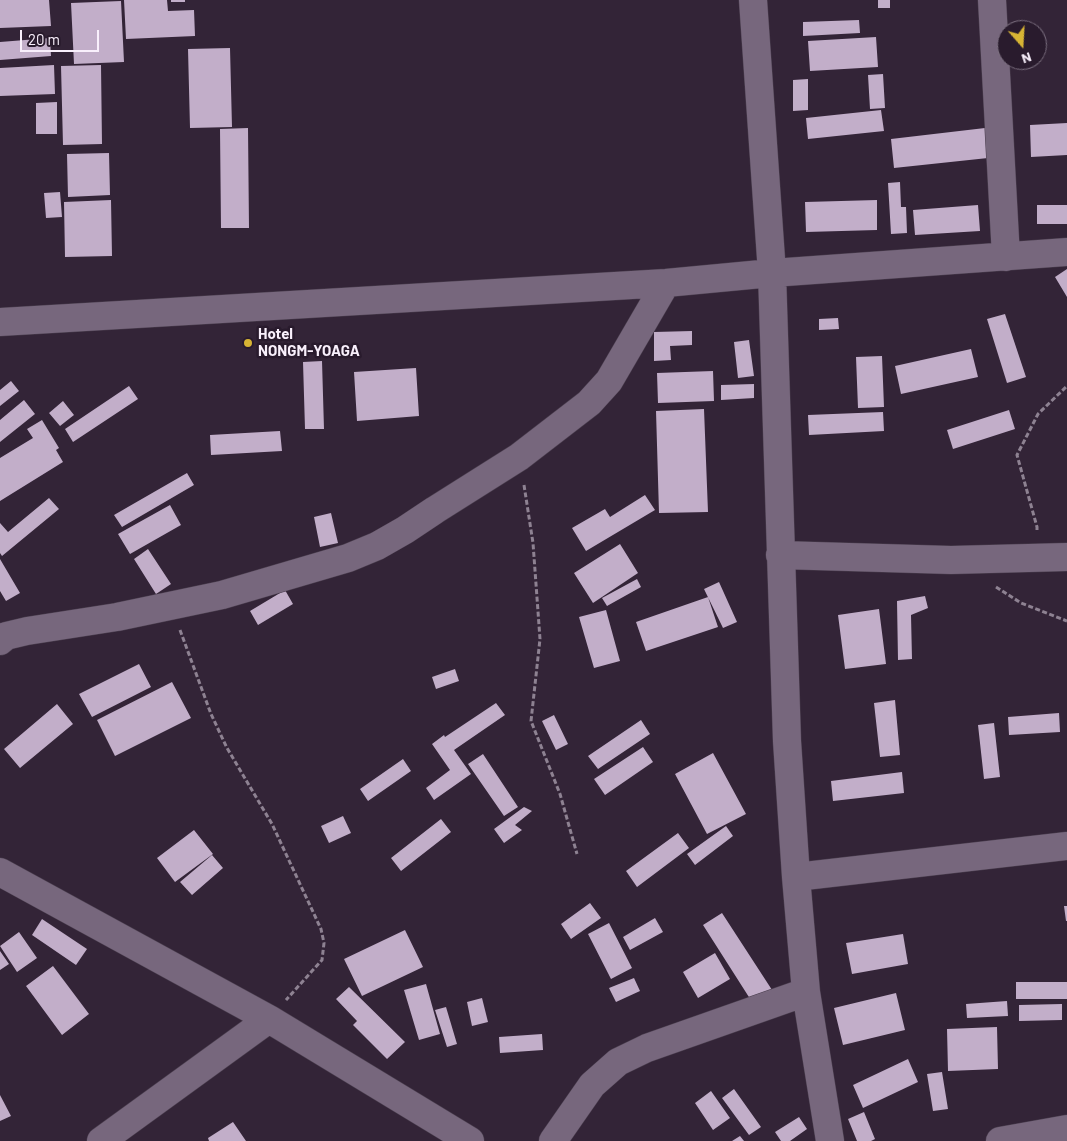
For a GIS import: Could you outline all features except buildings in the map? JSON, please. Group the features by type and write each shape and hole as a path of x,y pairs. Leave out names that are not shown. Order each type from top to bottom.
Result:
{"street":[{"path":"753,0 772,273 787,741 796,877 806,992 830,1141"},
{"path":"992,0 1006,257"},
{"path":"0,322 666,283 772,273 1067,252"},
{"path":"0,641 6,636 27,631 117,617 222,596 348,558 377,546 519,457 589,403 609,381 666,283"},
{"path":"780,555 952,560 1067,557"},
{"path":"796,877 1067,846"},
{"path":"0,872 269,1019 470,1141"},
{"path":"553,1141 592,1085 618,1062 647,1048 806,992"},
{"path":"101,1141 269,1019"},
{"path":"1000,1141 1067,1129"}],"path":[{"path":"1030,557 1037,527 1017,455 1038,414 1067,386"},
{"path":"519,457 533,542 540,639 531,721 560,794 577,854"},
{"path":"990,584 1021,603 1067,621"},
{"path":"170,606 227,748 272,824 321,929 324,943 322,960 269,1019"}],"place":[{"name":"Hotel NONGM-YOAGA","path":"248,343"}]}
